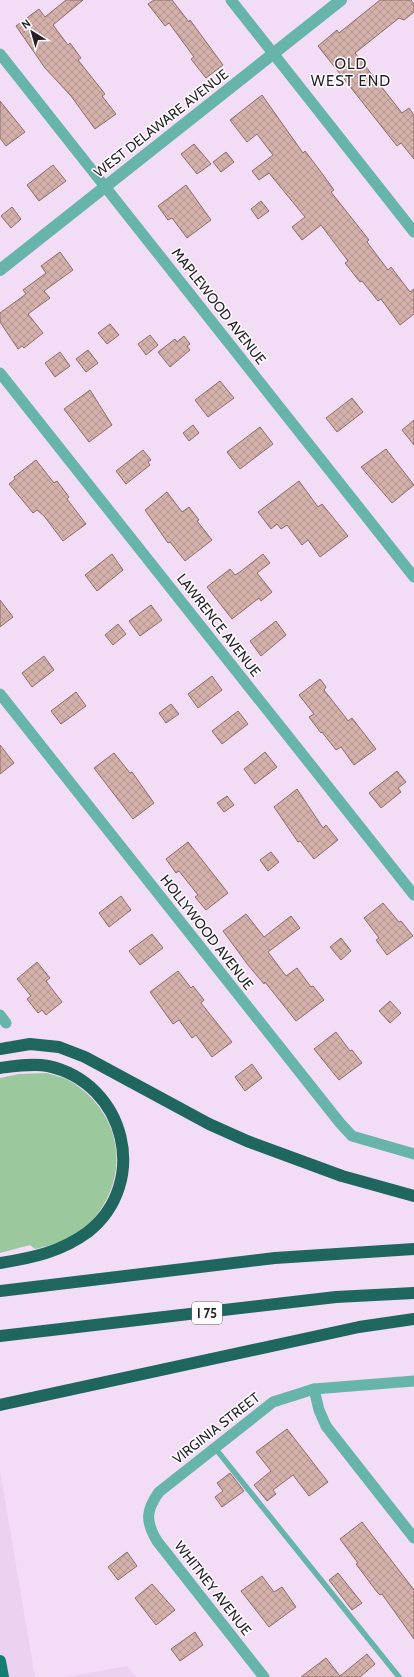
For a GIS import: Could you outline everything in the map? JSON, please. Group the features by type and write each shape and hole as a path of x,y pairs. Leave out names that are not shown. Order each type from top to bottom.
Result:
{"highway":[{"path":"0,1049 30,1044 59,1047 85,1057 209,1124 247,1141 342,1176 414,1196"},
{"path":"0,1068 48,1066 75,1077 95,1092 110,1110 121,1135 124,1154 123,1171 117,1195 105,1214 88,1231 68,1244 51,1252 0,1263"},
{"path":"0,1291 275,1258 414,1249"},
{"name":"I 75","path":"0,1336 336,1297 414,1293"},
{"path":"0,1405 359,1327 414,1319"}],"main road":[{"path":"0,1661 3,1677"}],"street":[{"path":"230,0 414,232"},
{"name":"WEST DELAWARE AVENUE","path":"0,270 341,0"},
{"name":"MAPLEWOOD AVENUE","path":"0,54 414,577"},
{"name":"LAWRENCE AVENUE","path":"0,373 414,895"},
{"name":"HOLLYWOOD AVENUE","path":"0,694 340,1123 352,1136 414,1154"},
{"name":"VIRGINIA STREET","path":"148,1512 151,1503 159,1492 273,1402 314,1389 414,1381"},
{"path":"314,1389 319,1410 326,1426 414,1538"},
{"name":"WHITNEY AVENUE","path":"148,1512 150,1528 157,1541 264,1677"}],"lane":[{"path":"215,1448 399,1677"}],"shaded area":[{"path":"0,1470 35,1677 0,1677"},
{"path":"127,1666 136,1677 65,1677"}],"green space":[{"path":"47,1073 70,1081 89,1095 103,1112 112,1131 116,1151 116,1171 110,1191 100,1210 80,1232 61,1242 35,1249 30,1245 0,1253 0,1078 19,1074"}],"building":[{"path":"66,0 83,0 53,25 68,45 70,43 81,58 78,60 105,94 102,96 116,114 95,129 71,96 45,68 16,26 39,9 45,17"},
{"path":"154,0 172,0 189,22 190,20 223,65 206,78 191,59 194,57 169,23 165,26 148,4"},
{"path":"380,0 411,0 414,4 414,12 404,20 399,18 355,53 402,113 409,108 414,115 414,159 401,143 397,146 318,46 337,30 339,33"},
{"path":"262,95 303,153 305,151 334,190 331,192 369,240 367,242 388,270 391,267 410,292 414,289 414,314 400,325 381,299 378,301 362,281 360,282 345,263 348,261 321,225 302,240 292,227 305,217 269,173 259,180 252,171 273,155 257,134 247,142 230,120"},
{"path":"0,101 25,132 6,146 0,138"},
{"path":"194,144 211,164 197,174 181,154"},
{"path":"226,152 234,162 221,172 213,162"},
{"path":"53,165 66,181 39,201 27,185"},
{"path":"186,185 211,220 187,238 172,218 168,220 158,206"},
{"path":"261,201 269,211 258,219 251,209"},
{"path":"12,207 21,219 11,228 1,216"},
{"path":"60,252 73,270 44,291 50,298 28,314 43,333 24,348 22,346 18,349 0,322 0,313 26,294 23,290 46,273 41,266"},
{"path":"110,324 119,335 107,344 98,333"},
{"path":"150,335 158,345 146,355 138,344"},
{"path":"184,336 190,344 187,346 190,350 170,367 158,352 175,339 177,342"},
{"path":"88,350 98,363 86,372 76,359"},
{"path":"60,352 70,366 55,377 45,363"},
{"path":"220,381 234,398 208,417 195,400"},
{"path":"90,390 112,425 89,442 64,409"},
{"path":"352,398 363,412 337,432 326,418"},
{"path":"414,420 414,445 402,430"},
{"path":"193,425 199,433 189,441 183,433"},
{"path":"260,427 273,444 240,469 227,452"},
{"path":"386,449 414,485 392,503 361,467"},
{"path":"143,450 151,460 148,462 150,465 126,484 116,471"},
{"path":"36,460 54,483 57,481 69,497 67,499 86,524 63,541 44,516 37,510 33,513 9,484 15,479 14,477"},
{"path":"299,481 318,507 322,504 348,536 320,557 308,540 302,545 287,525 281,529 277,524 271,529 258,512"},
{"path":"167,492 182,512 189,507 199,520 197,521 212,540 185,561 170,542 168,543 145,510"},
{"path":"112,554 123,570 97,591 85,575"},
{"path":"263,554 270,563 257,573 272,592 261,601 259,598 232,619 207,587 230,569 235,575"},
{"path":"0,600 13,617 0,627"},
{"path":"151,605 162,620 140,636 129,621"},
{"path":"276,621 286,635 261,656 250,641"},
{"path":"118,624 126,634 113,645 105,635"},
{"path":"44,656 54,670 32,687 22,673"},
{"path":"212,676 222,690 198,708 188,694"},
{"path":"320,679 326,687 324,690 348,721 352,718 376,749 354,765 341,747 336,750 322,732 321,733 309,717 314,714 299,695"},
{"path":"76,692 86,706 61,724 51,711"},
{"path":"171,704 179,714 166,723 159,713"},
{"path":"238,711 248,724 222,744 212,731"},
{"path":"0,745 14,763 0,774"},
{"path":"265,752 277,767 255,784 244,769"},
{"path":"114,753 130,773 132,772 154,803 133,819 94,768"},
{"path":"397,771 406,782 398,788 401,792 381,808 369,793"},
{"path":"297,789 323,828 326,825 338,840 314,859 300,841 298,842 274,807"},
{"path":"227,796 234,805 224,812 217,803"},
{"path":"188,842 228,893 206,910 195,897 198,895 179,871 176,873 166,859"},
{"path":"271,852 279,862 268,871 260,860"},
{"path":"121,896 131,910 109,927 99,913"},
{"path":"383,903 399,922 401,921 413,936 387,955 376,940 379,938 364,918"},
{"path":"246,914 264,937 291,916 300,928 268,952 286,976 297,968 311,987 313,986 324,1000 296,1021 265,982 264,984 248,965 223,931"},
{"path":"152,934 163,948 140,965 129,951"},
{"path":"341,938 351,951 341,960 330,947"},
{"path":"37,962 50,978 46,981 62,1002 46,1015 42,1010 38,1013 27,999 31,996 17,979"},
{"path":"178,971 191,988 193,986 204,1000 201,1003 232,1042 212,1057 196,1035 192,1038 179,1020 173,1024 150,992"},
{"path":"390,1001 401,1013 390,1023 379,1011"},
{"path":"336,1032 350,1051 352,1050 362,1063 339,1080 314,1049"},
{"path":"252,1064 262,1078 245,1091 235,1077"},
{"path":"287,1429 328,1482 309,1496 293,1475 273,1490 276,1494 267,1501 254,1485 271,1471 256,1452"},
{"path":"230,1473 244,1491 222,1507 215,1497 223,1491 217,1483"},
{"path":"362,1522 414,1590 414,1639 382,1594 380,1595 377,1592 356,1564 358,1563 340,1539"},
{"path":"127,1552 137,1566 118,1580 108,1567"},
{"path":"338,1573 362,1603 352,1610 329,1580"},
{"path":"262,1576 274,1592 282,1587 296,1607 269,1627 241,1591"},
{"path":"152,1584 175,1610 156,1625 135,1598"},
{"path":"195,1632 203,1645 180,1661 171,1649"},
{"path":"367,1654 375,1664 360,1677 301,1677 326,1658 340,1676"}],"district":[{"name":"OLD WEST END","path":"351,72"}]}
